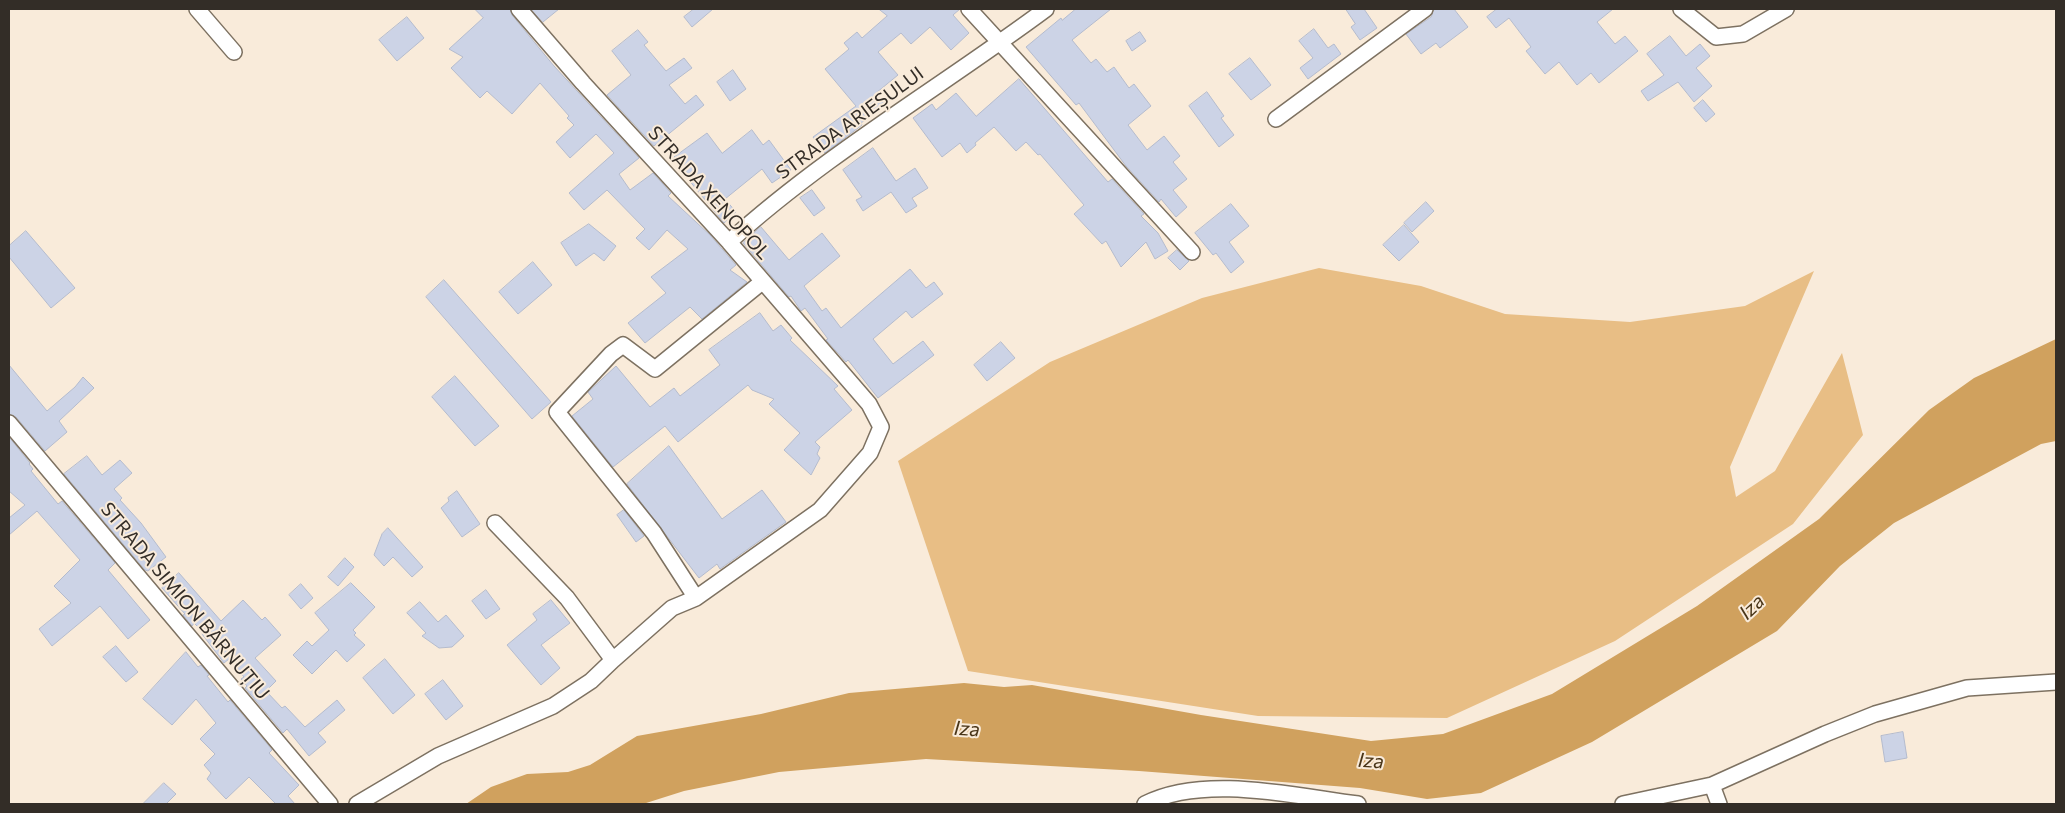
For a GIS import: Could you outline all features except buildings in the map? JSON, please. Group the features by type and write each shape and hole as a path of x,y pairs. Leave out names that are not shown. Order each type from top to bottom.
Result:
{"street":[{"path":"197,9 234,52"},
{"name":"STRADA XENOPOL","path":"357,804 438,756 553,706 591,681 672,608 696,598 820,510 870,454 881,427 869,404 729,242 583,83 519,9"},
{"path":"969,9 1192,252"},
{"name":"STRADA ARIEȘULUI","path":"729,242 762,212 842,153 924,93 1000,43 1046,9"},
{"path":"1276,118 1425,9"},
{"path":"1681,9 1716,37 1743,34 1786,9"},
{"path":"696,598 654,534 558,412 611,354 623,345 655,369 762,282"},
{"name":"STRADA SIMION BĂRNUȚIU","path":"9,423 330,804"},
{"path":"495,523 567,598 614,660"},
{"path":"1623,804 1712,785 1875,714 1967,688 2056,682"},
{"path":"1712,785 1719,804"},
{"path":"1145,804 1183,791 1208,788 1261,792 1358,804"}],"shaded area":[{"path":"1319,268 1421,286 1505,314 1630,322 1745,306 1814,271 1730,467 1736,497 1775,471 1842,353 1863,435 1793,524 1615,641 1447,718 1258,716 968,671 898,461 1050,362 1202,298"}],"water":[{"name":"Iza","path":"2056,339 2056,441 2041,444 1894,523 1840,566 1777,631 1592,742 1481,793 1427,799 1360,788 1139,771 926,759 779,772 684,791 643,804 466,804 491,787 527,774 568,772 590,765 637,736 761,714 849,693 964,683 1004,687 1032,685 1201,715 1371,741 1443,734 1552,694 1697,606 1819,519 1929,410 1974,378"}]}
